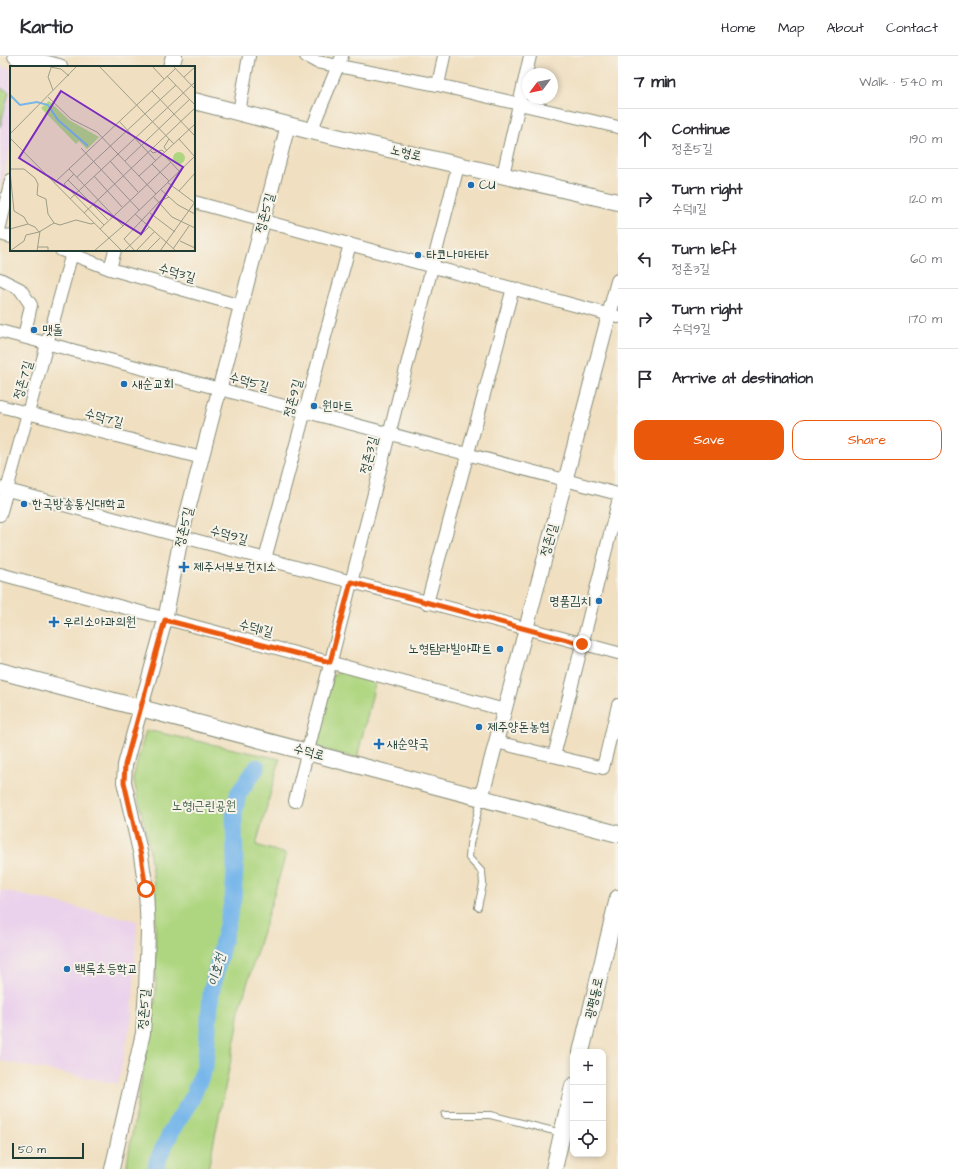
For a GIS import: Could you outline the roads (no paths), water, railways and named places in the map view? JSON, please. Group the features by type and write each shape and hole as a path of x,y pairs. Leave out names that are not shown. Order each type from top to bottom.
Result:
{"main road":[{"path":"16,56 42,65"},
{"path":"171,66 174,56"},
{"name":"노형로","path":"195,101 311,131 618,202"},
{"name":"수덕로","path":"0,670 481,799 618,834"},
{"name":"광평동로","path":"582,1049 618,898"},
{"path":"554,1169 570,1099"}],"street":[{"path":"239,112 249,56"},
{"path":"306,56 317,62 341,61 618,127"},
{"path":"438,85 444,56"},
{"path":"503,176 530,56"},
{"path":"311,131 341,61"},
{"name":"정존5길","path":"112,1169 143,1033 148,932 146,889 141,856 124,782 125,765 142,708 165,620 181,537 288,125"},
{"name":"정존3길","path":"295,801 431,266 458,166"},
{"path":"0,226 10,184"},
{"path":"195,202 614,315"},
{"path":"0,234 10,237"},
{"name":"정존9길","path":"265,559 350,244"},
{"name":"수덕3길","path":"67,251 110,269 241,306"},
{"name":"정존7길","path":"0,514 3,489 29,413 48,344 67,251"},
{"path":"110,269 115,251"},
{"path":"0,279 20,289 31,305 24,337"},
{"name":"정존1길","path":"481,799 565,481 614,315 618,281"},
{"path":"427,603 513,288"},
{"name":"수덕5길","path":"0,331 618,494"},
{"name":"수덕7길","path":"0,406 202,458"},
{"name":"수덕9길","path":"3,489 618,653"},
{"path":"554,756 618,502"},
{"name":"수덕11길","path":"0,574 165,620 330,662 504,710"},
{"path":"496,742 603,768 618,705"}],"lane":[{"path":"478,907 483,884 482,872 469,858 470,844 481,799"},
{"path":"445,1115 490,1115 562,1133"}],"waterway":[{"name":"이호천","path":"156,1169 157,1161 173,1128 191,1100 205,1067 211,993 233,899 235,870 234,814 238,794 257,767"}],"place":[{"name":"CU","path":"471,185"},
{"name":"타코나마타타","path":"418,255"},
{"name":"맷돌","path":"34,330"},
{"name":"새순교회","path":"124,384"},
{"name":"원마트","path":"314,406"},
{"name":"한국방송통신대학교","path":"24,504"},
{"name":"제주서부보건지소","path":"184,567"},
{"name":"명품김치","path":"599,601"},
{"name":"우리소아과의원","path":"54,622"},
{"name":"노형탐라빌아파트","path":"500,649"},
{"name":"제주양돈농협","path":"479,727"},
{"name":"새순약국","path":"379,744"},
{"name":"백록초등학교","path":"67,969"}],"park label":[{"name":"노형1근린공원","path":"204,806"}]}
